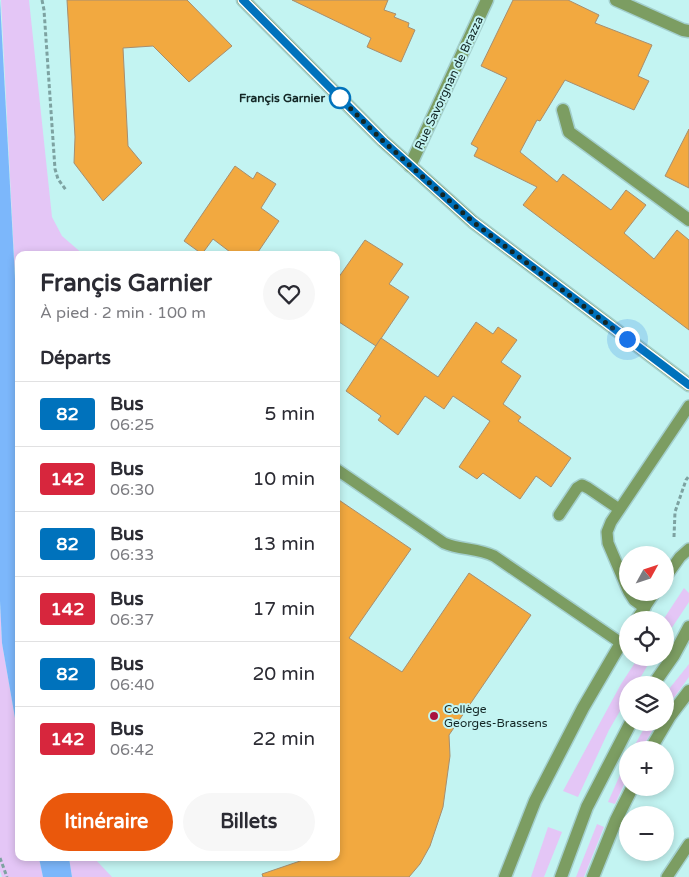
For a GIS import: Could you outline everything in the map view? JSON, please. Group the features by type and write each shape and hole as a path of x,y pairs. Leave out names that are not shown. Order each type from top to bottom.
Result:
{"street":[{"path":"243,0 383,141 473,222 689,385"},
{"name":"Rue Savorgnan de Brazza","path":"410,166 487,0"},
{"path":"616,0 682,30 689,31"},
{"path":"563,110 569,132 689,220"},
{"path":"674,655 689,627"},
{"path":"674,655 689,643"},
{"path":"505,877 535,801 583,708 619,647"},
{"path":"655,741 670,716 689,691"},
{"path":"561,877 587,807 626,731"},
{"path":"593,877 628,796"}],"lane":[{"path":"619,569 608,543 607,532 611,522 689,406"},
{"path":"340,472 444,543 455,547 486,552 494,556 619,635"},
{"path":"558,515 577,488 582,485 619,509"},
{"path":"674,565 689,549"},
{"path":"635,601 645,608"},
{"path":"643,611 649,601"},
{"path":"667,877 689,844"}],"path":[{"path":"42,0 55,169 58,179 66,190"},
{"path":"674,540 676,512 689,476"},
{"path":"0,858 7,877"}],"shaded area":[{"path":"1,0 29,0 52,217 62,236 79,251 15,251 15,275"},
{"path":"684,588 689,593 689,602 674,624 674,611 669,611"},
{"path":"0,601 2,643 15,718 15,861 40,861 43,877 2,877 0,871"},
{"path":"689,664 689,677 674,698 674,683"},
{"path":"633,666 647,666 641,676 626,676"},
{"path":"619,688 619,713 578,797 563,791"},
{"path":"643,731 652,731 646,741 637,741"},
{"path":"619,777 619,795 615,804 608,802"},
{"path":"597,824 604,827 584,877 576,877"},
{"path":"548,827 562,832 544,877 531,877"},
{"path":"69,861 97,861 112,877 72,877"}],"water":[{"path":"0,0 15,279 15,718 2,643 0,601"},
{"path":"40,861 69,861 72,877 43,877"}],"building":[{"path":"67,0 187,0 232,46 189,82 153,46 123,48 128,146 142,163 103,201 74,163 75,137"},
{"path":"292,0 388,0 384,10 396,14 394,17 409,23 408,27 415,30 401,62 367,47 371,38"},
{"path":"513,0 568,0 599,15 595,23 652,45 638,76 649,81 634,110 565,80 540,121 537,120 520,152 557,182 563,174 611,210 626,190 646,205 624,233 654,259 677,230 689,240 689,330 523,205 537,187 474,156 478,148 471,144 507,78 481,66"},
{"path":"689,129 689,188 665,176"},
{"path":"235,166 253,179 257,172 276,184 261,208 279,221 259,251 229,251 213,239 204,251 198,251 184,241"},
{"path":"365,240 403,264 389,284 409,297 376,346 340,323 340,275"},
{"path":"476,322 493,334 498,327 517,340 501,362 521,376 503,404 521,417 518,421 571,458 551,487 536,476 520,499 483,473 477,479 459,467 490,421 453,396 444,409 425,396 398,435 378,420 381,416 346,391 381,338 438,377"},
{"path":"340,501 411,549 349,638 402,672 469,573 531,615 449,735 450,756 443,807 430,846 420,864 409,877 263,877 262,874 300,861 340,861"}],"bus line":[{"name":"82","path":"243,0 383,141 473,222 689,385"}],"place":[{"name":"Françis Garnier","path":"340,98"},
{"name":"Collège Georges-Brassens","path":"434,716"}],"route":[{"path":"340,98 383,141 473,222 627,339"}]}
